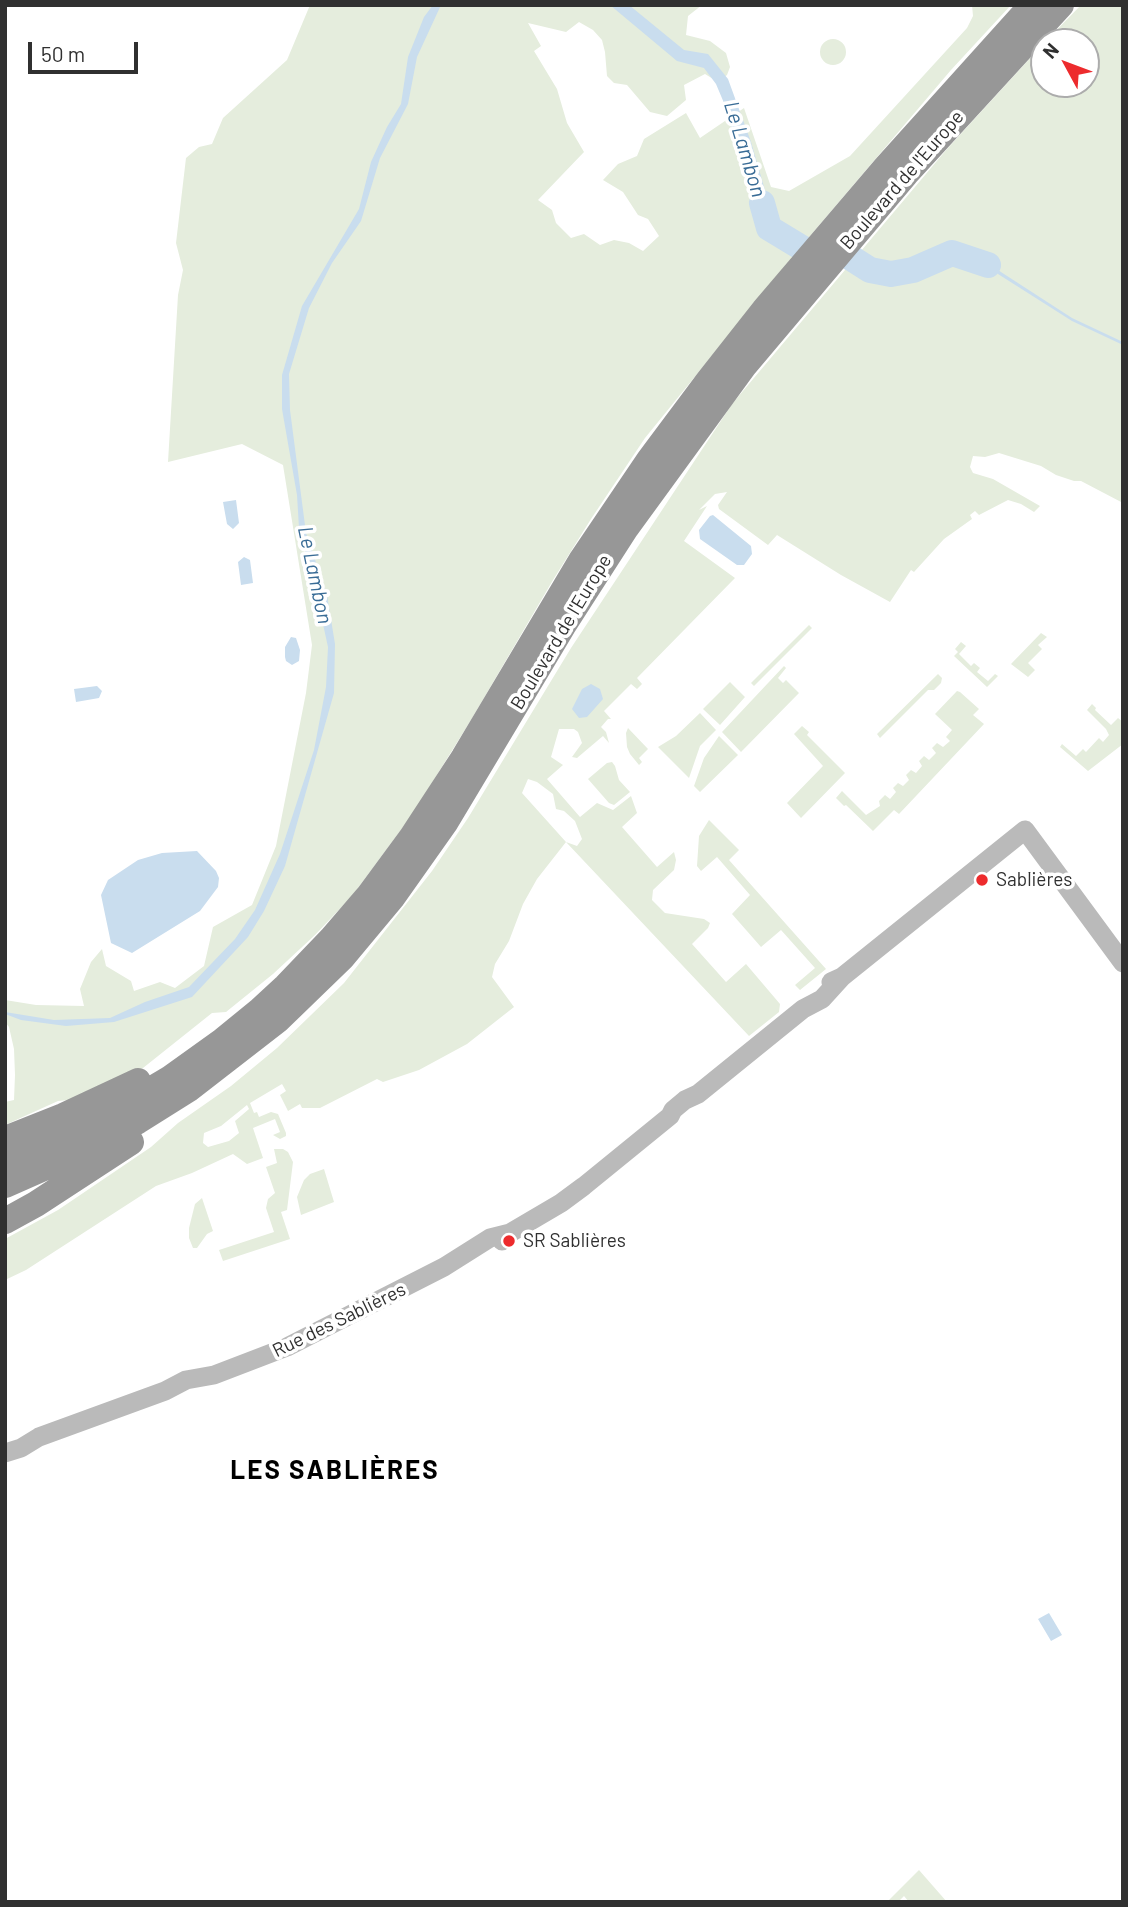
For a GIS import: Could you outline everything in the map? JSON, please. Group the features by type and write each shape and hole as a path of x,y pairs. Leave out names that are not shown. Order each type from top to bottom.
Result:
{"highway":[{"name":"Boulevard de l'Europe","path":"5,1165 114,1113 169,1079 222,1041 310,963 356,911 437,800 598,536 700,391 764,310 886,167 1032,5"},
{"name":"Boulevard de l'Europe","path":"5,1185 91,1147 189,1089 278,1020 342,958 392,898 445,823 620,536 744,366 906,174 1061,5"},
{"path":"5,1139 127,1087 190,1049 250,1004 298,963 380,880"},
{"path":"5,1221 136,1139 246,1062 295,1017 342,958"}],"street":[{"name":"Rue des Sablières","path":"5,1453 21,1448 39,1437 165,1391 182,1392 201,1386 214,1375 316,1335 461,1258 477,1245 490,1238 510,1233 561,1203 670,1116 685,1100 698,1094 803,1009 822,999 842,977 1025,830 1123,963"},
{"name":"Rue des Sablières","path":"5,1446 39,1437"}],"green space":[{"path":"310,5 702,5 688,16 686,35 710,41 726,53 730,67 727,75 718,82 705,74 684,85 686,100 667,116 650,112 627,85 614,83 607,76 602,40 593,30 579,22 566,32 528,23 541,46 534,51 557,89 567,123 584,152 538,200 552,210 556,223 571,238 584,234 600,245 614,240 629,243 643,251 659,236 648,219 638,215 623,192 603,180 618,164 637,156 644,139 686,113 700,138 744,108 771,187 789,191 850,156 967,28 973,16 972,5 1011,5 951,70 793,256 645,438 553,580 412,815 352,896 273,974 226,1012 212,1013 143,1068 116,1084 80,1099 58,1101 5,1125 5,1102 14,1100 15,1075 14,1049 9,1027 5,1022 5,1000 36,1005 84,1006 80,989 91,962 102,949 106,966 131,981 134,991 160,982 175,988 204,966 213,927 252,905 276,846 306,693 312,645 283,465 242,444 168,462 178,295 183,270 176,243 186,158 199,147 212,144 223,118 287,60"},
{"path":"1081,5 1123,5 1123,503 1081,481 1056,475 1041,466 999,453 985,457 973,456 970,467 973,473 993,479 1040,506 1034,512 1008,500 979,515 975,511 970,515 972,519 944,539 914,572 911,570 890,602 777,535 768,545 719,509 718,505 727,492 715,494 699,510 707,506 684,541 735,578 637,678 642,684 637,689 631,684 604,711 611,719 601,727 606,732 609,743 603,736 577,758 572,757 582,743 578,732 574,729 559,729 551,757 563,765 547,779 580,817 597,803 613,810 631,796 637,813 622,827 657,867 674,852 676,860 674,870 653,890 652,900 665,913 704,919 710,923 692,944 726,982 746,964 780,1004 779,1012 749,1036 566,842 537,879 523,904 509,941 495,964 492,977 514,1007 467,1044 419,1070 383,1082 377,1079 320,1108 302,1108 300,1104 288,1111 280,1095 286,1091 282,1084 250,1103 259,1117 271,1112 278,1114 286,1133 286,1136 280,1139 273,1135 280,1132 275,1119 253,1128 263,1158 247,1164 233,1154 156,1186 26,1270 5,1280 5,1239 58,1210 151,1147 178,1123 231,1086 277,1048 344,983 432,871 468,818 571,648 732,404 947,149 1030,58 1030,98 1100,98 1100,28 1059,28","holes":["528,779 553,794 556,809 564,811 575,821 582,839 577,846 566,842 522,793","247,1105 249,1109 235,1121 239,1133 229,1141 208,1147 203,1143 204,1133 221,1126"]},
{"path":"833,39 842,43 846,52 842,61 833,65 824,61 820,52 824,43"},
{"path":"809,625 812,628 754,686 751,683"},
{"path":"1041,633 1047,637 1038,645 1042,649 1028,663 1035,670 1028,677 1011,664"},
{"path":"961,642 966,646 959,654 971,666 974,663 980,668 977,672 988,681 995,674 998,676 987,687 954,656 958,652 955,649"},
{"path":"784,666 786,668 778,678 783,683 786,680 799,693 741,752 722,732"},
{"path":"938,674 942,678 941,683 934,690 928,690 880,738 877,734"},
{"path":"730,682 745,697 720,725 703,709"},
{"path":"957,691 979,709 973,715 984,724 899,814 894,810 873,831 836,798 842,791 866,815 880,806 879,801 885,795 890,799 896,792 893,788 898,783 903,786 909,780 906,775 911,770 916,773 922,766 919,761 924,756 929,760 936,753 932,748 937,743 943,747 950,741 946,737 952,730 935,714"},
{"path":"1092,704 1111,725 1118,718 1123,722 1123,744 1088,771 1060,747 1062,744 1076,756 1083,749 1086,752 1099,738 1103,742 1109,735 1087,710"},
{"path":"700,713 716,730 700,746 689,778 658,747 676,736"},
{"path":"802,726 809,732 807,735 845,773 801,818 787,803 823,766 794,734"},
{"path":"628,728 648,749 639,758 642,762 639,765 627,747"},
{"path":"719,736 738,755 700,792 694,786 704,758"},
{"path":"612,762 619,780 630,792 614,805 609,803 588,779"},
{"path":"709,820 739,850 729,860 826,969 800,990 795,985 815,968 781,930 761,947 732,914 750,895 717,857 701,871 697,866 699,836"},
{"path":"274,1149 288,1152 293,1162 287,1210 281,1212 290,1239 223,1261 219,1250 274,1232 266,1208 268,1199 275,1193 266,1167 277,1163"},
{"path":"324,1169 334,1202 301,1215 297,1197 304,1180 310,1174"},
{"path":"202,1198 213,1231 207,1234 197,1248 193,1248 189,1228 195,1204"},
{"path":"919,1870 947,1902 909,1902 904,1896 898,1902 887,1902"}],"water":[{"path":"433,5 441,5 417,57 408,104 380,158 361,221 332,263 309,308 289,374 290,410 306,533 327,595 335,644 334,693 285,866 264,911 248,937 192,997 114,1022 66,1026 21,1020 5,1014 54,1020 110,1018 145,1002 189,987 235,939 255,910 280,854 314,750 326,687 328,647 299,528 297,495 282,409 282,375 302,306 359,209 371,162 401,104 408,57 424,17"},
{"path":"610,5 629,5 684,50 708,54 728,79 751,142 776,232 768,239 756,212 716,84 704,68 677,61"},
{"path":"944,253 967,254 987,263 1072,318 1123,342 1123,345 1072,321 969,258 946,257 911,272 889,275 911,269"},
{"path":"236,500 239,523 233,529 227,524 223,502"},
{"path":"713,515 751,546 752,554 744,565 737,565 700,539 699,530"},
{"path":"244,557 250,560 253,583 241,585 238,562"},
{"path":"291,637 296,638 300,650 299,661 292,665 285,657 285,647"},
{"path":"591,684 600,689 603,699 587,717 579,718 572,709 582,689"},
{"path":"97,686 102,691 99,698 76,702 74,689"},
{"path":"197,851 219,878 218,887 200,911 132,953 111,943 101,895 108,880 138,860 162,853"},
{"path":"1049,1613 1062,1635 1051,1641 1038,1619"}],"waterway":[{"name":"Le Lambon","path":"762,203 769,228 802,248"},
{"name":"Le Lambon","path":"848,256 870,270 891,274 913,270 952,253 988,265"}],"place":[{"name":"Sablières","path":"982,880"},
{"name":"SR Sablières","path":"509,1241"}],"district":[{"name":"LES SABLIÈRES","path":"335,1470"}]}
